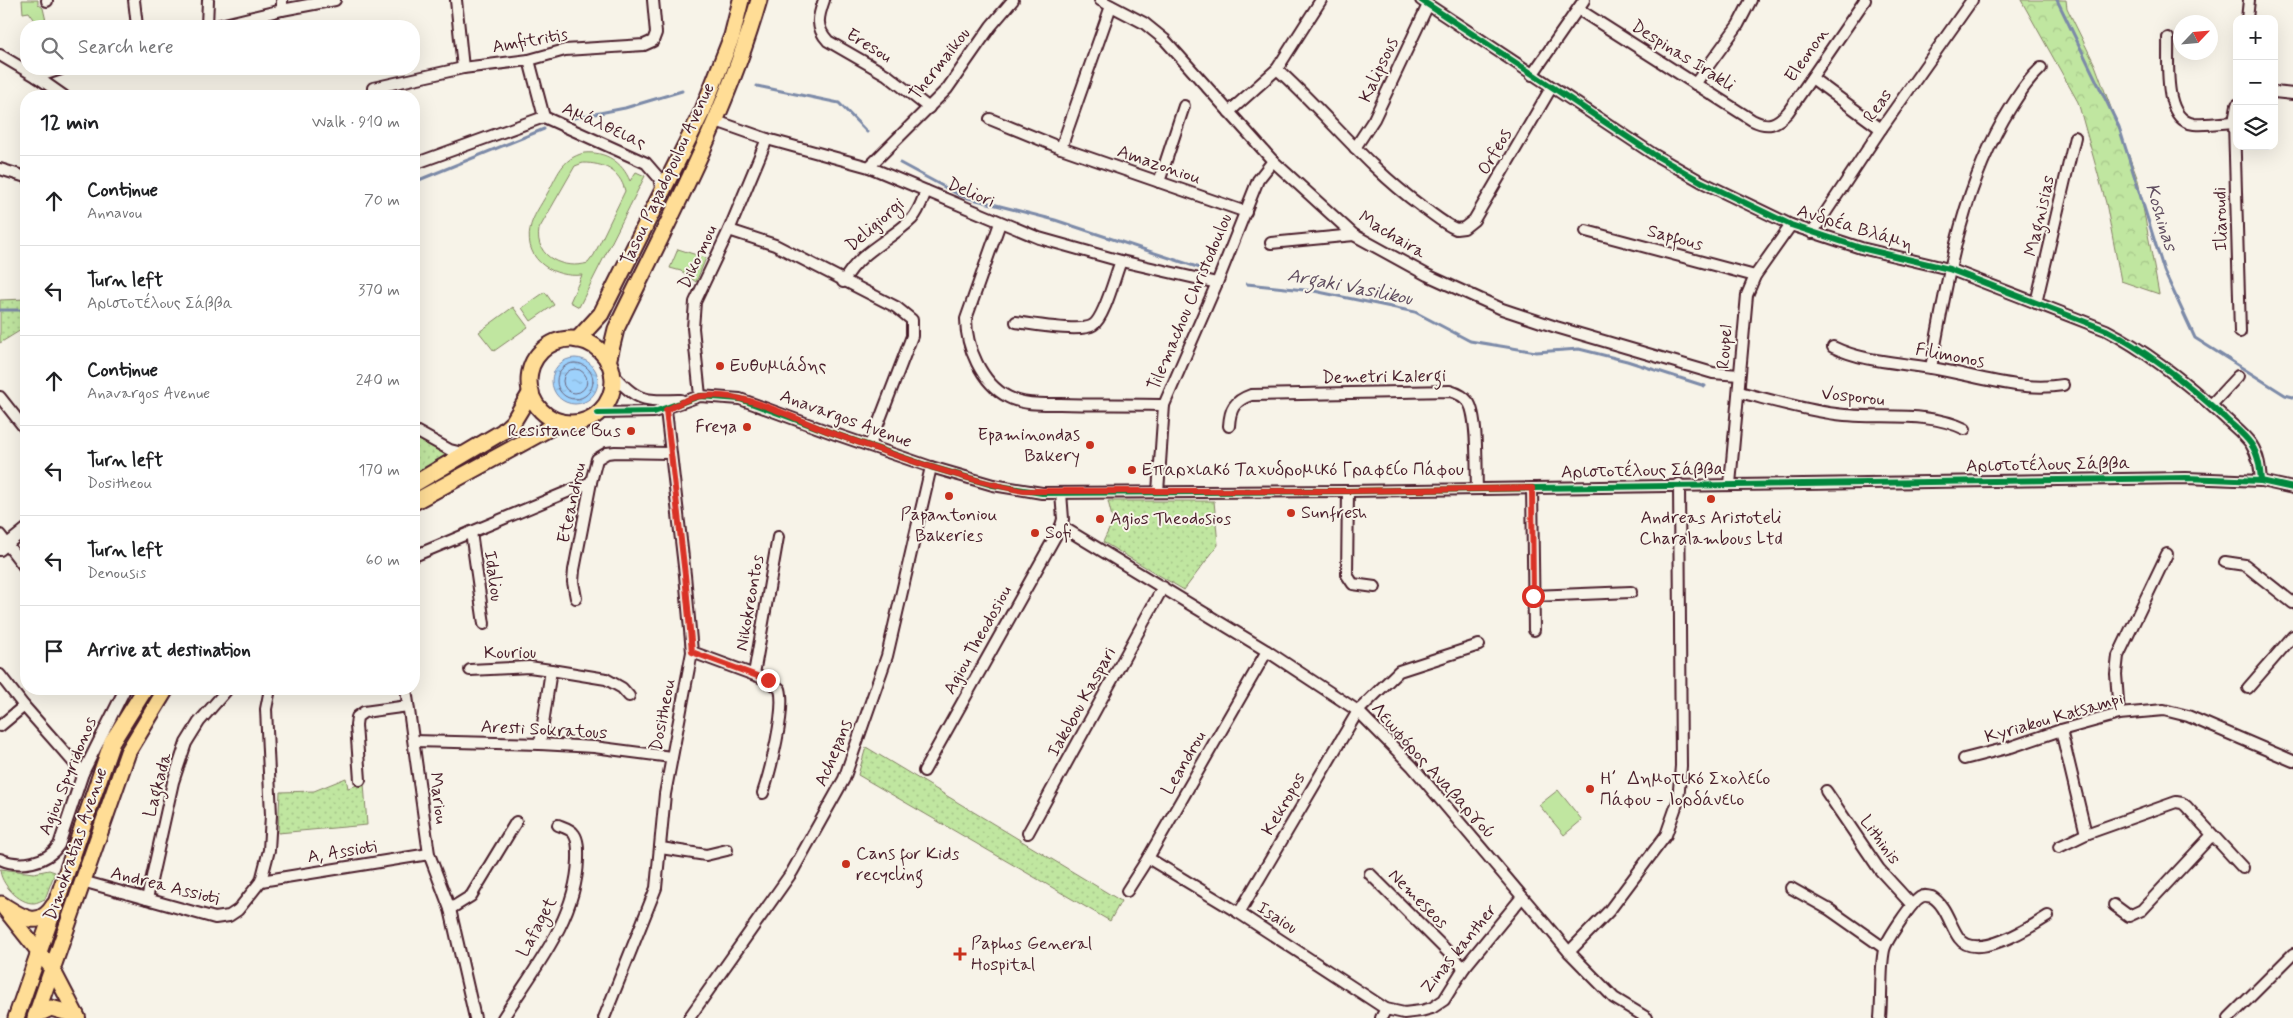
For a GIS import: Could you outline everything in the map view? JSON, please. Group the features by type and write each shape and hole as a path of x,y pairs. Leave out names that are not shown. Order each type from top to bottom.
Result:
{"highway":[{"name":"Tasou Papadopoulou Avenue","path":"577,340 601,314 703,110 732,36 741,0"},
{"name":"Tasou Papadopoulou Avenue","path":"610,367 616,329 716,121 747,41 759,0"},
{"path":"563,340 577,340 590,344 600,351 610,367 613,388 608,402 598,413 579,423 561,422 542,411 531,392 530,378 533,365 540,353 551,345 563,340"},
{"path":"420,481 468,454 502,432 513,422 531,392"},
{"path":"420,499 561,422"},
{"name":"Dimokratias Avenue","path":"16,1018 112,742 141,695"},
{"name":"Dimokratias Avenue","path":"36,1017 128,752 162,695"},
{"path":"0,904 24,918 37,919 47,915 60,896"},
{"path":"36,1017 51,1008 77,1017"}],"main road":[{"path":"0,904 53,970 77,1017"}],"street":[{"path":"134,0 136,20"},
{"path":"207,20 208,0"},
{"path":"235,20 282,5 335,0"},
{"path":"456,0 463,68"},
{"name":"Amfitritis","path":"373,88 463,68 530,60 565,50 644,45 653,41 656,33 653,0"},
{"name":"Eresou","path":"824,0 817,23 822,35 828,41 887,75 929,108"},
{"name":"Thermaikou","path":"869,167 947,89 991,26 1013,0"},
{"name":"Machaira","path":"1100,0 1154,31 1273,161 1354,235 1427,275 1502,308 1556,327 1714,373 1739,375"},
{"path":"1229,112 1277,68 1321,0"},
{"path":"1695,84 1738,25 1751,0"},
{"name":"Eleonon","path":"1773,125 1788,112 1865,0"},
{"name":"Reas","path":"1812,232 1881,129 1972,0"},
{"path":"2247,15 2249,0"},
{"name":"Ανδρέα Βλάμη","path":"1425,2 1551,88 1662,159 1702,182 1790,225 1861,248 1949,269 2106,330 2125,340 2143,351 2211,405 2251,444 2259,464 2261,481"},
{"name":"Kalipsous","path":"1355,148 1374,119 1425,2"},
{"path":"1532,74 1581,4"},
{"name":"Despinas Irakli","path":"1581,4 1695,84 1761,124 1773,125"},
{"path":"1061,148 1111,6"},
{"path":"2168,38 2171,103 2179,118 2194,124 2233,122"},
{"path":"0,55 20,67"},
{"name":"Αμάλθειας","path":"530,60 544,118"},
{"path":"1277,68 1317,106 1355,148"},
{"path":"1931,368 1949,269 1982,161 1991,141 2025,85 2041,68"},
{"path":"34,75 55,90"},
{"path":"37,77 43,75"},
{"path":"1812,78 1881,129"},
{"name":"Orfeos","path":"1355,148 1407,195 1450,226 1456,229 1464,228 1474,220 1551,88"},
{"path":"2278,92 2293,94"},
{"path":"1158,182 1184,106"},
{"name":"Αμάλθειας","path":"420,162 544,118 646,163 659,178 662,192"},
{"name":"Amazoniou","path":"990,119 1061,148 1246,212"},
{"name":"Deliori","path":"716,121 767,139 869,167 1039,238 1121,261 1217,283"},
{"name":"Magnisias","path":"2036,302 2075,137"},
{"name":"Dikomou","path":"700,396 693,328 695,302 729,230 767,139"},
{"name":"Iliaroudi","path":"2235,150 2240,332"},
{"name":"Tilemachou Christodoulou","path":"1158,492 1164,404 1217,283 1258,180 1273,161"},
{"path":"0,168 20,176"},
{"name":"Deligiorgi","path":"843,282 850,270 867,252 912,219 920,207 926,191"},
{"path":"1000,223 966,318 966,333 980,368 992,383 1007,397 1029,403 1164,404"},
{"name":"Roupel","path":"1730,484 1739,392 1744,311 1750,285 1754,276 1790,225"},
{"path":"729,230 775,245 843,282 896,306 909,316 914,325 912,336 870,445"},
{"name":"Sapfous","path":"1586,231 1754,276"},
{"path":"1271,243 1354,235"},
{"path":"1016,322 1080,328 1093,325 1100,317 1121,261"},
{"name":"Filimonos","path":"1833,347 1865,359 1931,368 2031,388 2063,385"},
{"name":"Anavargos Avenue","path":"610,367 623,386 635,396 650,401 687,400"},
{"path":"2211,405 2238,376"},
{"name":"Demetri Kalergi","path":"1229,426 1232,406 1243,398 1251,396 1450,391 1457,393 1470,405 1474,417 1477,488"},
{"name":"Vosporou","path":"1739,392 1836,414 1936,419 1951,422 1965,429"},
{"name":"Anavargos Avenue","path":"598,413 642,414 666,410 700,396 740,399 931,466 993,485"},
{"path":"0,397 20,422"},
{"name":"Dositheou","path":"604,1018 656,888 665,794 692,652 666,410"},
{"path":"420,433 450,450 468,454"},
{"name":"Eteandrou","path":"576,598 573,582 574,570 597,459 607,453 670,453"},
{"name":"Achepans","path":"689,1018 792,872 844,779 888,656 931,466"},
{"name":"Αριστοτέλους Σάββα","path":"993,485 1024,491 1062,493 1348,491 1679,484 2186,478 2261,481 2293,488"},
{"path":"420,553 591,482"},
{"path":"1569,952 1609,911 1650,859 1666,835 1678,801 1681,766 1679,484"},
{"path":"1532,488 1534,630"},
{"path":"1348,491 1347,575 1354,584 1375,587"},
{"path":"1061,526 1063,513 1062,493"},
{"name":"Λεωφόρος Αναβαργού","path":"1061,526 1267,651 1358,711 1412,766 1569,952 1614,998 1647,1018"},
{"name":"Agiou Theodosiou","path":"924,771 1061,526"},
{"name":"Idaliou","path":"471,532 484,624"},
{"path":"4,548 20,534"},
{"path":"0,535 4,548 20,563"},
{"name":"Nikokreontos","path":"754,674 778,537"},
{"path":"2119,714 2116,674 2118,656 2166,554"},
{"path":"2225,562 2245,565 2293,603"},
{"name":"Iakobou Kaspari","path":"1028,833 1163,587"},
{"path":"1533,596 1631,592"},
{"path":"2248,688 2293,636"},
{"name":"Kekropos","path":"1239,913 1358,711 1399,671 1479,645"},
{"name":"Leandrou","path":"1126,891 1148,858 1267,651"},
{"path":"692,652 754,674 776,686 781,695 781,711 770,767 762,793"},
{"name":"Kouriou","path":"470,670 529,667 551,670 606,679 622,688 629,696"},
{"name":"Kouriou","path":"540,744 551,670"},
{"path":"0,675 24,706 83,773"},
{"name":"Agiou Spyridonos","path":"0,859 30,862 45,858 55,851 59,845 83,773 120,695"},
{"name":"Lagkada","path":"147,900 174,782 186,744 199,722 222,695"},
{"path":"261,881 269,850 271,815 266,709 269,695"},
{"name":"Mariou","path":"407,695 428,854 450,909 475,1018"},
{"path":"0,726 24,706"},
{"path":"360,780 357,717 364,712 408,706"},
{"name":"Kyriakou Katsampi","path":"1964,759 2011,748 2062,730 2119,714 2164,710 2177,712 2293,761"},
{"path":"2062,730 2086,834"},
{"name":"Aresti Sokratous","path":"414,740 594,747 671,756"},
{"name":"Lithinis","path":"1826,791 1879,869 1912,904"},
{"path":"2059,847 2086,834 2176,802 2182,803 2244,868"},
{"path":"450,909 471,896 516,822"},
{"name":"Lafaget","path":"503,1018 559,928 575,886 578,868 577,840 571,830 558,825"},
{"path":"2114,905 2129,916 2136,914 2212,835"},
{"path":"661,848 706,855 727,850"},
{"name":"A, Assioti","path":"261,881 428,854"},
{"name":"Isaiou","path":"1148,858 1239,913 1384,1013"},
{"name":"Nemeseos","path":"1370,874 1464,968"},
{"name":"Andrea Assioti","path":"82,881 215,918 229,916 238,910 261,881"},
{"path":"1791,888 1830,910 1884,948"},
{"path":"1880,1018 1884,948 1912,904 1925,896 1935,900 1944,911 1960,939 1975,946 1999,942 2014,936 2048,916"},
{"name":"Zinas kanther","path":"1384,1013 1404,1013 1432,1008 1450,992 1464,968 1522,897"},
{"path":"2229,1018 2293,954"}],"green space":[{"path":"22,0 38,0 38,4 43,8 46,20 35,20 29,12 23,13"},
{"path":"2021,0 2066,0 2067,8 2095,65 2138,180 2159,294 2121,281 2106,203 2078,102"},
{"path":"592,153 606,156 623,168 630,181 636,172 645,176 579,307 570,302 582,275 561,274 543,265 536,258 529,240 531,225 537,211 561,169 570,159","holes":["590,163 610,169 619,178 625,191 594,255 588,263 579,265 561,263 553,260 541,248 539,229 575,166"]},
{"path":"678,249 706,258 696,282 681,271 670,268"},
{"path":"545,292 554,305 531,321 522,308"},
{"path":"20,299 20,331 0,343 0,300"},
{"path":"513,307 528,327 494,351 479,332"},
{"path":"420,438 452,455 420,476"},
{"path":"1108,501 1214,501 1218,545 1184,590 1103,542 1113,521"},
{"path":"866,747 1121,901 1110,921 858,775"},
{"path":"346,778 348,788 364,783 367,825 278,833 280,792 314,791"},
{"path":"1558,790 1582,820 1564,835 1539,805"},
{"path":"0,869 34,873 49,870 55,872 45,899 34,903 22,900 11,892 3,880"}],"water":[{"path":"580,358 592,364 597,372 597,390 592,398 584,403 570,404 558,398 553,390 552,376 558,364 566,359"}],"waterway":[{"name":"Koshinas","path":"2057,0 2119,127 2164,271 2195,338 2285,395 2293,397"},
{"name":"Argaki Vasilikou","path":"757,86 839,103 867,132"},
{"name":"Argaki Vasilikou","path":"574,118 625,108 682,91"},
{"name":"Argaki Vasilikou","path":"420,180 544,129"},
{"name":"Argaki Vasilikou","path":"900,163 961,196 1055,220 1203,269"},
{"name":"Argaki Vasilikou","path":"1247,284 1314,291 1415,312 1470,341 1536,352 1579,349 1627,361 1705,386"},
{"name":"Argaki Vasilikou","path":"0,310 20,310"}],"cycle path":[{"path":"1421,0 1653,154 1702,182 1791,225 1861,248 1949,269 2106,330 2138,348 2182,381 2245,437 2256,453 2261,481"},
{"path":"598,413 654,412 700,396 740,399 931,467 993,485 1042,493 1348,491 2186,478 2261,481 2293,488"}],"place":[{"name":"Ευθυμιάδης","path":"720,366"},
{"name":"Freya","path":"747,427"},
{"name":"Resistance Bus","path":"631,431"},
{"name":"Epaminondas Bakery","path":"1090,445"},
{"name":"Επαρχιακό Ταχυδρομικό Γραφείο Πάφου","path":"1132,470"},
{"name":"Papantoniou Bakeries","path":"949,496"},
{"name":"Andreas Aristoteli Charalambous Ltd","path":"1711,499"},
{"name":"Sunfresh","path":"1291,513"},
{"name":"Agios Theodosios","path":"1100,519"},
{"name":"Sofi","path":"1035,533"},
{"name":"Η΄ Δημοτικό Σχολείο Πάφου - Ιορδάνειο","path":"1590,789"},
{"name":"Cans for Kids recycling","path":"846,864"},
{"name":"Paphos General Hospital","path":"960,954"}],"route":[{"path":"768,680 692,652 666,410 700,396 740,399 835,434 931,466 993,485 1042,493 1532,488 1533,596"}]}
